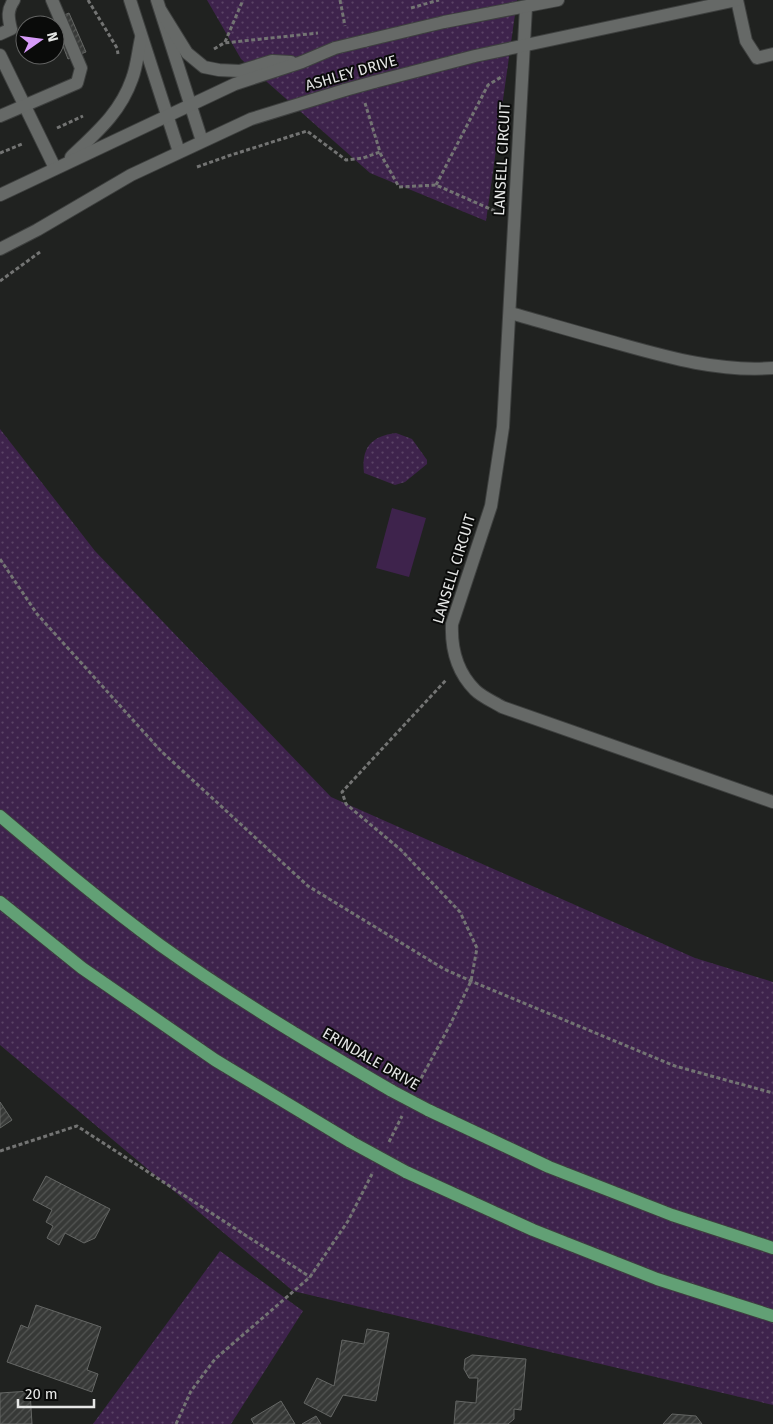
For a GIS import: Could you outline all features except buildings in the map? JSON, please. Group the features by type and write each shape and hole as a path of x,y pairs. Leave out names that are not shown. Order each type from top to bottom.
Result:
{"main road":[{"name":"ERINDALE DRIVE","path":"0,816 88,890 160,945 233,995 311,1044 392,1091 549,1167 672,1215 773,1248"},
{"path":"0,902 82,968 215,1060 351,1142 406,1172 533,1230 657,1279 773,1316"}],"street":[{"path":"0,34 11,29 8,15 14,0"},
{"path":"0,116 77,83 81,68 52,0"},
{"path":"130,0 179,152"},
{"name":"ASHLEY DRIVE","path":"0,195 235,84 302,62 335,48 444,22 558,0"},
{"name":"ASHLEY DRIVE","path":"0,249 37,230 131,175 251,119 374,82 524,46 737,0 746,41 757,58 773,54"},
{"path":"159,6 186,53 204,67 240,71 272,61 302,62"},
{"path":"159,6 202,142"},
{"name":"LANSELL CIRCUIT","path":"526,7 503,427 491,506 452,624 451,639 458,667 476,690 502,707 773,802"},
{"path":"0,55 25,106 59,167 104,126 121,105 133,78 141,36"},
{"path":"510,313 671,358 726,368 773,368"}],"path":[{"path":"212,51 224,42 243,0"},
{"path":"224,42 321,33"},
{"path":"436,185 488,85 523,64"},
{"path":"380,152 398,187 436,185 498,212 514,237"},
{"path":"193,169 228,156"},
{"path":"0,281 47,247"},
{"path":"0,559 37,614 161,751 308,886 444,969 470,981 675,1066 773,1093"},
{"path":"414,1092 450,1025 470,981 477,948 460,912 401,850 346,804 342,792 458,667"},
{"path":"388,1144 405,1110"},
{"path":"0,1151 77,1126 310,1277"},
{"path":"176,1424 191,1391 215,1359 310,1277 348,1221 374,1170"}],"shaded area":[{"path":"207,0 517,0 486,221 370,173 241,59"},
{"path":"0,429 95,551 331,797 695,958 773,982 773,1405 293,1291 0,1045"},
{"path":"396,433 412,439 427,460 427,464 405,482 395,485 364,473 363,464 366,450 374,440"},
{"path":"392,508 426,518 409,577 376,568"},
{"path":"220,1251 303,1311 231,1424 93,1424"}]}
